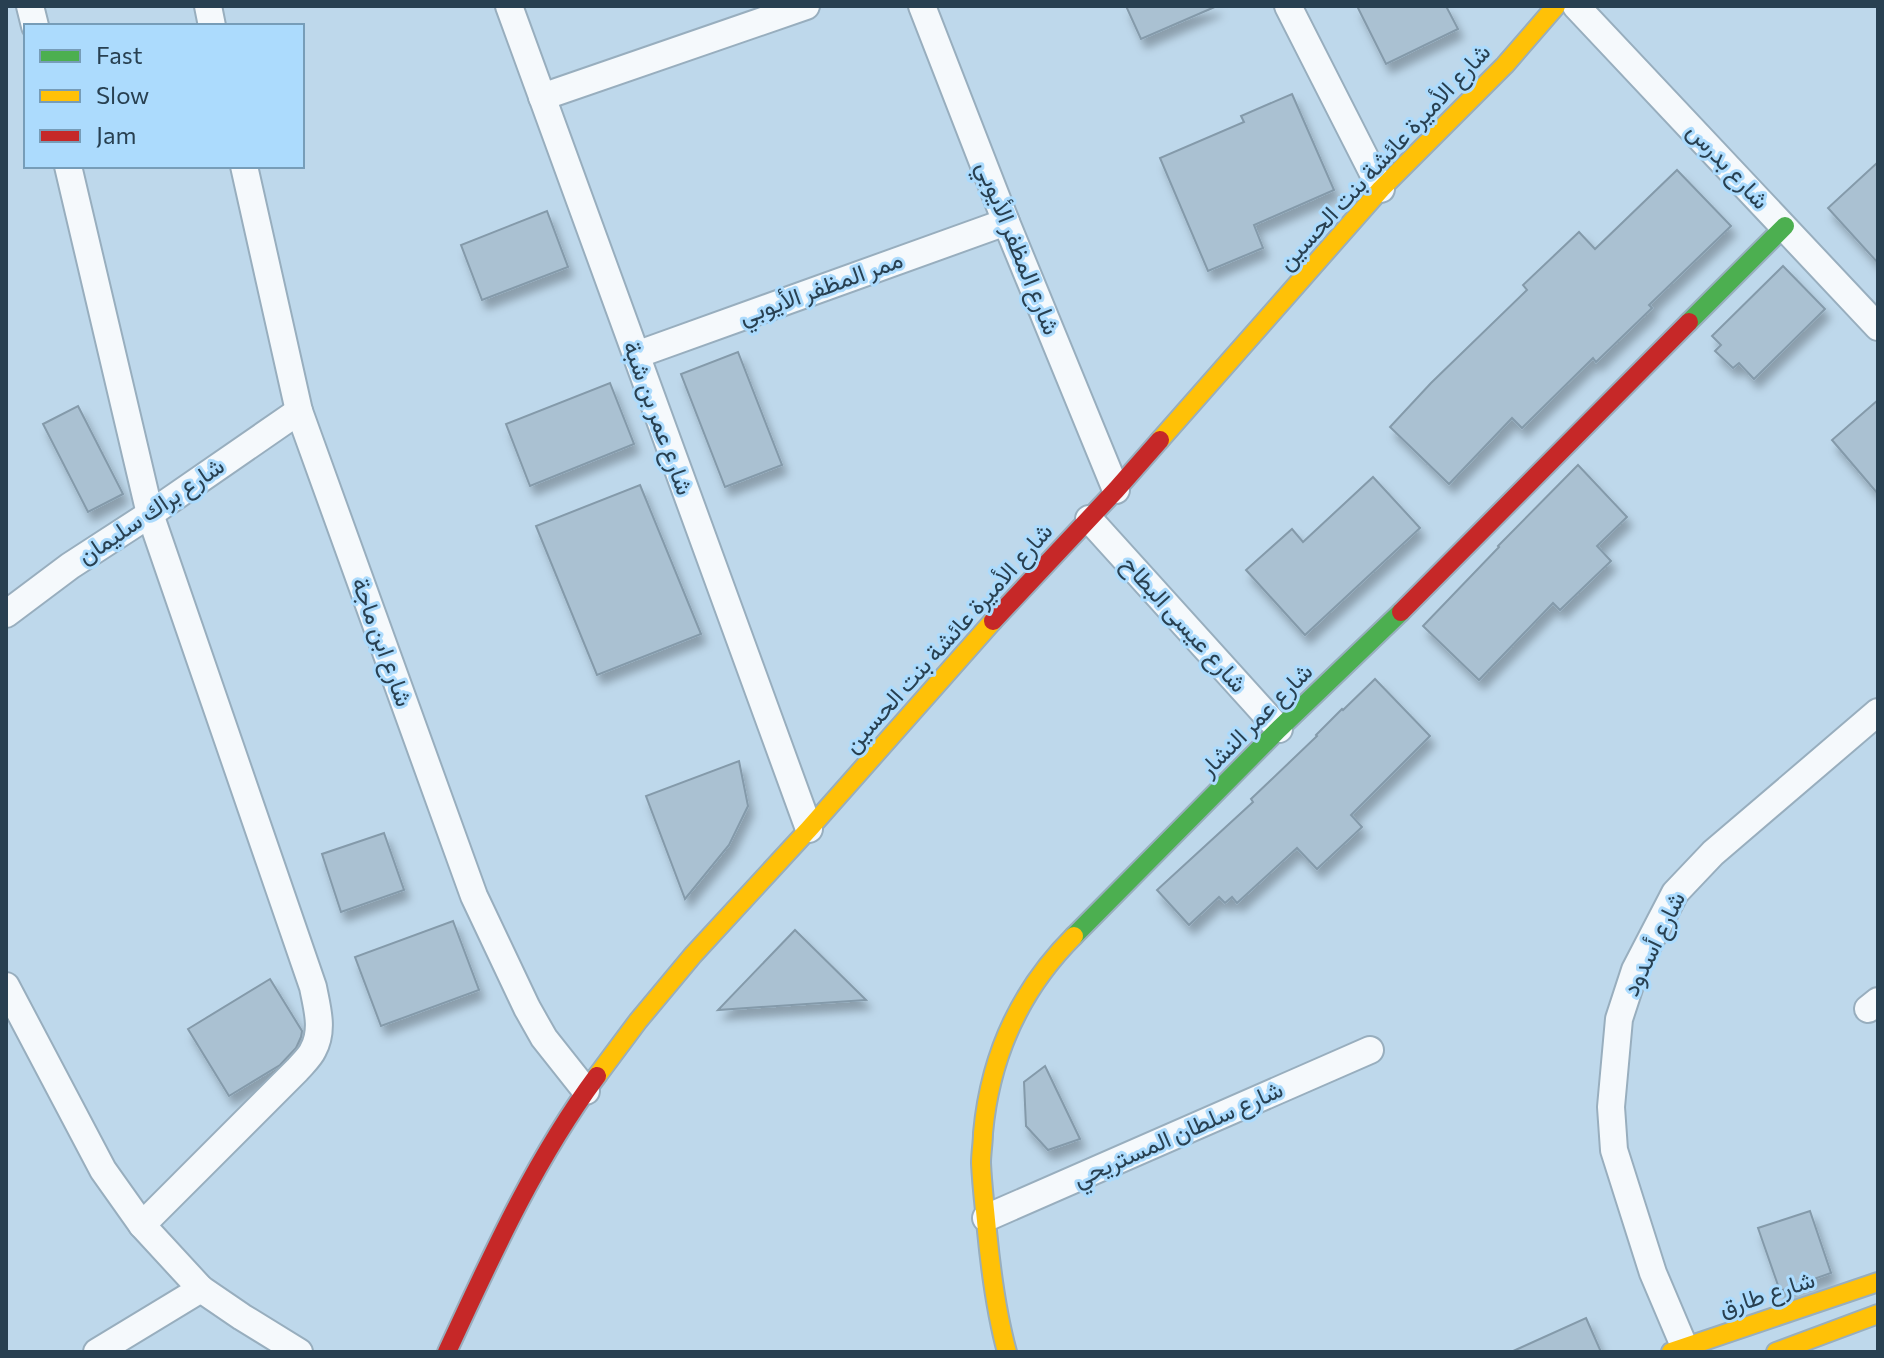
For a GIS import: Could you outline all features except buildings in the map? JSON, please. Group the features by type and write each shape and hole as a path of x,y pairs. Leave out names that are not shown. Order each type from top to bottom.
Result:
{"street":[{"name":"شارع عمر بن شبة","path":"509,6 809,829"},
{"path":"542,97 806,6"},
{"name":"شارع المظفر الأيوبي","path":"922,6 1116,490"},
{"path":"1288,6 1381,189"},
{"name":"شارع الأميرة عائشة بنت الحسين","path":"447,1352 500,1236 541,1161 586,1091 638,1021 985,630 1116,490 1381,189 1505,65 1556,6"},
{"name":"شارع بدرس","path":"1576,6 1878,327"},
{"path":"68,168 150,514 313,987 319,1023 319,1036 313,1051 297,1070 142,1225"},
{"name":"شارع ابن ماجة","path":"244,168 299,411 474,896 544,1038 586,1091"},
{"name":"ممر المظفر الأيوبي","path":"636,355 1006,222"},
{"name":"شارع عمر النشار","path":"1007,1352 998,1319 991,1269 981,1161 986,1102 1001,1046 1027,995 1062,948 1785,226"},
{"name":"شارع براك سليمان","path":"6,614 70,566 299,411"},
{"name":"شارع عيسى البطاح","path":"1089,519 1279,729"},
{"name":"شارع أسدود","path":"1677,1349 1614,1150 1611,1107 1619,1019 1635,970 1675,893 1713,853 1878,712"},
{"path":"6,986 103,1170 142,1225 201,1289 299,1352"},
{"name":"شارع سلطان المستريحي","path":"986,1218 1370,1050"},
{"name":"شارع طارق","path":"1677,1349 1878,1282"},
{"path":"97,1352 201,1289"},
{"path":"1776,1352 1878,1314"}],"traffic: fast":[{"path":"1689,322 1785,226"},
{"path":"1074,936 1279,729 1401,612"}],"traffic: slow":[{"path":"1160,440 1381,189 1505,65 1556,6"},
{"path":"597,1076 693,955 993,621"},
{"path":"1007,1352 994,1292 982,1180 981,1156 987,1105 1001,1052 1023,1002 1074,936"},
{"path":"1671,1352 1878,1282"},
{"path":"1776,1352 1878,1314"}],"traffic: jam":[{"path":"1401,612 1689,322"},
{"path":"993,621 1160,440"},
{"path":"447,1352 533,1176 597,1076"}]}
